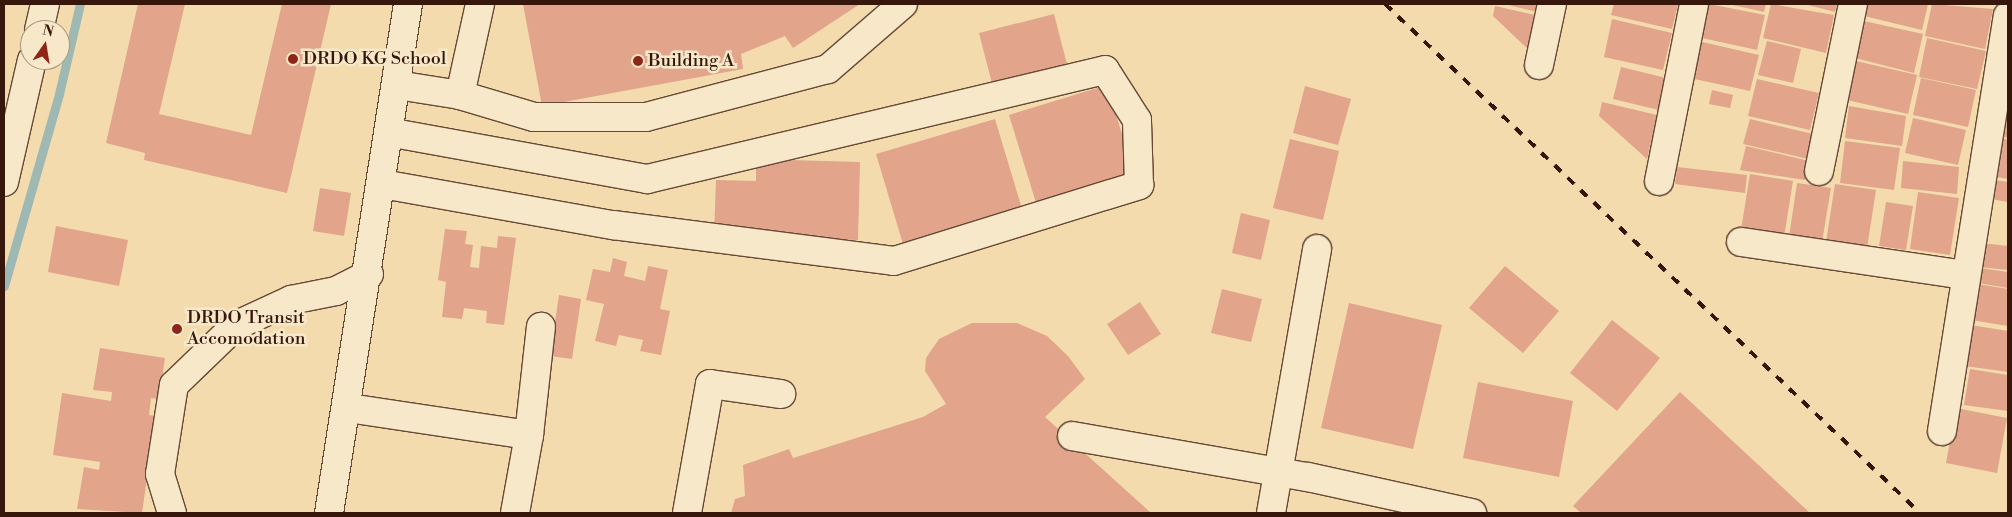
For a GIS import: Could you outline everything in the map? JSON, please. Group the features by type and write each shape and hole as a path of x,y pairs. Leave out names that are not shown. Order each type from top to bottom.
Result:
{"street":[{"path":"42,20 46,4"},
{"path":"328,513 348,408 408,4"},
{"path":"460,95 480,4"},
{"path":"397,85 460,95 534,118 646,117 828,69 903,4"},
{"path":"1539,65 1552,4"},
{"path":"1659,181 1694,4"},
{"path":"1819,171 1853,4"},
{"path":"1942,431 1964,275 2008,16"},
{"path":"4,182 30,70"},
{"path":"382,184 613,225 894,260 1140,185 1137,120 1105,70 647,179 390,132"},
{"path":"1741,242 1964,275"},
{"path":"1271,513 1317,249"},
{"path":"172,513 160,474 174,385 235,326 291,300 336,291 369,274"},
{"path":"515,513 529,435 541,327"},
{"path":"687,513 710,384 781,394"},
{"path":"348,408 529,435"},
{"path":"1072,436 1278,472 1464,512"}],"building":[{"name":"DRDO KG School","path":"138,4 185,4 159,114 251,135 282,4 331,4 287,193 144,160 145,153 106,143"},
{"name":"Building A","path":"523,4 860,4 793,48 785,36 741,54 743,69 542,106"},
{"path":"1504,4 1539,4 1537,12"},
{"path":"1614,4 1678,4 1672,29 1611,15"},
{"path":"1709,4 1765,15 1757,50 1702,38"},
{"path":"1728,4 1766,4 1764,12"},
{"path":"1771,4 1834,15 1826,53 1763,38"},
{"path":"1804,4 1837,4 1835,12"},
{"path":"1866,4 1928,4 1922,30 1864,16"},
{"path":"1932,4 1993,9 1985,49 1925,36"},
{"path":"1495,6 1539,16 1531,52 1493,16"},
{"path":"1054,14 1069,72 994,91 979,33"},
{"path":"1612,19 1672,33 1663,70 1604,57"},
{"path":"1864,21 1923,34 1914,73 1855,58"},
{"path":"1927,38 1986,51 1977,89 1919,77"},
{"path":"1698,41 1759,55 1750,91 1690,78"},
{"path":"1767,41 1801,49 1793,83 1758,75"},
{"path":"1856,61 1917,75 1908,114 1847,100"},
{"path":"1621,67 1666,78 1659,110 1613,99"},
{"path":"1921,78 1976,90 1968,127 1913,115"},
{"path":"1757,79 1819,93 1810,130 1748,116"},
{"path":"1107,85 1135,177 1037,206 1009,115"},
{"path":"1305,86 1351,99 1338,145 1293,133"},
{"path":"1712,90 1733,95 1730,108 1709,104"},
{"path":"1602,102 1657,115 1647,159 1599,116"},
{"path":"1849,106 1906,116 1902,146 1845,138"},
{"path":"2003,110 2008,112 2008,138 1998,135"},
{"path":"1913,118 1966,130 1958,165 1905,153"},
{"path":"995,119 1022,209 903,244 876,154"},
{"path":"1750,119 1813,134 1808,159 1743,144"},
{"path":"2001,138 2008,140 2008,179 1992,176"},
{"path":"1290,139 1339,151 1323,220 1273,208"},
{"path":"1845,141 1900,148 1894,190 1840,183"},
{"path":"1746,146 1809,161 1805,180 1740,170"},
{"path":"756,159 860,162 858,240 714,235 716,180 756,181"},
{"path":"1903,161 1959,167 1957,194 1901,188"},
{"path":"1677,167 1747,175 1745,193 1675,184"},
{"path":"1750,174 1793,181 1784,237 1741,230"},
{"path":"1995,180 2008,182 2008,202 1991,199"},
{"path":"1797,183 1831,188 1822,242 1789,237"},
{"path":"1835,184 1876,190 1867,248 1826,242"},
{"path":"320,188 351,193 344,236 313,231"},
{"path":"1918,192 1959,198 1950,255 1910,249"},
{"path":"1886,202 1913,206 1906,250 1879,246"},
{"path":"1241,213 1270,220 1261,260 1232,253"},
{"path":"56,226 128,240 119,286 48,272"},
{"path":"445,229 467,231 465,244 473,245 470,267 479,268 481,246 497,248 498,236 516,238 504,325 486,323 487,311 464,308 462,319 442,317 446,282 438,280"},
{"path":"1982,243 2008,246 2008,270 1979,267"},
{"path":"613,258 627,262 624,276 645,281 648,266 668,270 660,309 670,311 661,355 640,351 643,340 619,335 616,346 595,341 604,304 586,300 593,269 610,272"},
{"path":"1505,266 1559,311 1523,353 1469,308"},
{"path":"1980,268 2008,272 2008,288 1978,283"},
{"path":"1977,284 2008,289 2008,326 1971,320"},
{"path":"1222,289 1262,299 1251,342 1211,333"},
{"path":"559,295 581,299 572,359 550,356"},
{"path":"1140,302 1161,334 1128,355 1107,324"},
{"path":"1349,303 1442,325 1413,449 1321,428"},
{"path":"1612,320 1660,358 1617,411 1570,373"},
{"path":"972,323 1017,323 1047,336 1068,356 1085,379 1045,417 1151,513 731,513 735,499 745,496 743,465 789,449 793,458 923,417 946,404 925,371 926,358 939,339"},
{"path":"1971,325 2008,331 2008,372 1965,366"},
{"path":"100,348 165,358 159,399 151,398 149,415 156,416 142,513 77,509 84,467 99,470 100,462 53,455 62,393 111,401 112,392 93,390"},
{"path":"1970,369 2008,375 2008,411 1964,405"},
{"path":"1478,382 1573,401 1559,477 1463,458"},
{"path":"1680,392 1810,513 1581,513 1573,506"},
{"path":"1956,408 2007,418 1997,473 1946,463"}],"waterway":[{"path":"4,286 59,94 80,4"}],"railway":[{"path":"1385,4 1920,513"}],"place":[{"name":"DRDO KG School","path":"293,59"},
{"name":"Building A","path":"638,61"},
{"name":"DRDO Transit Accomodation","path":"177,329"}]}
